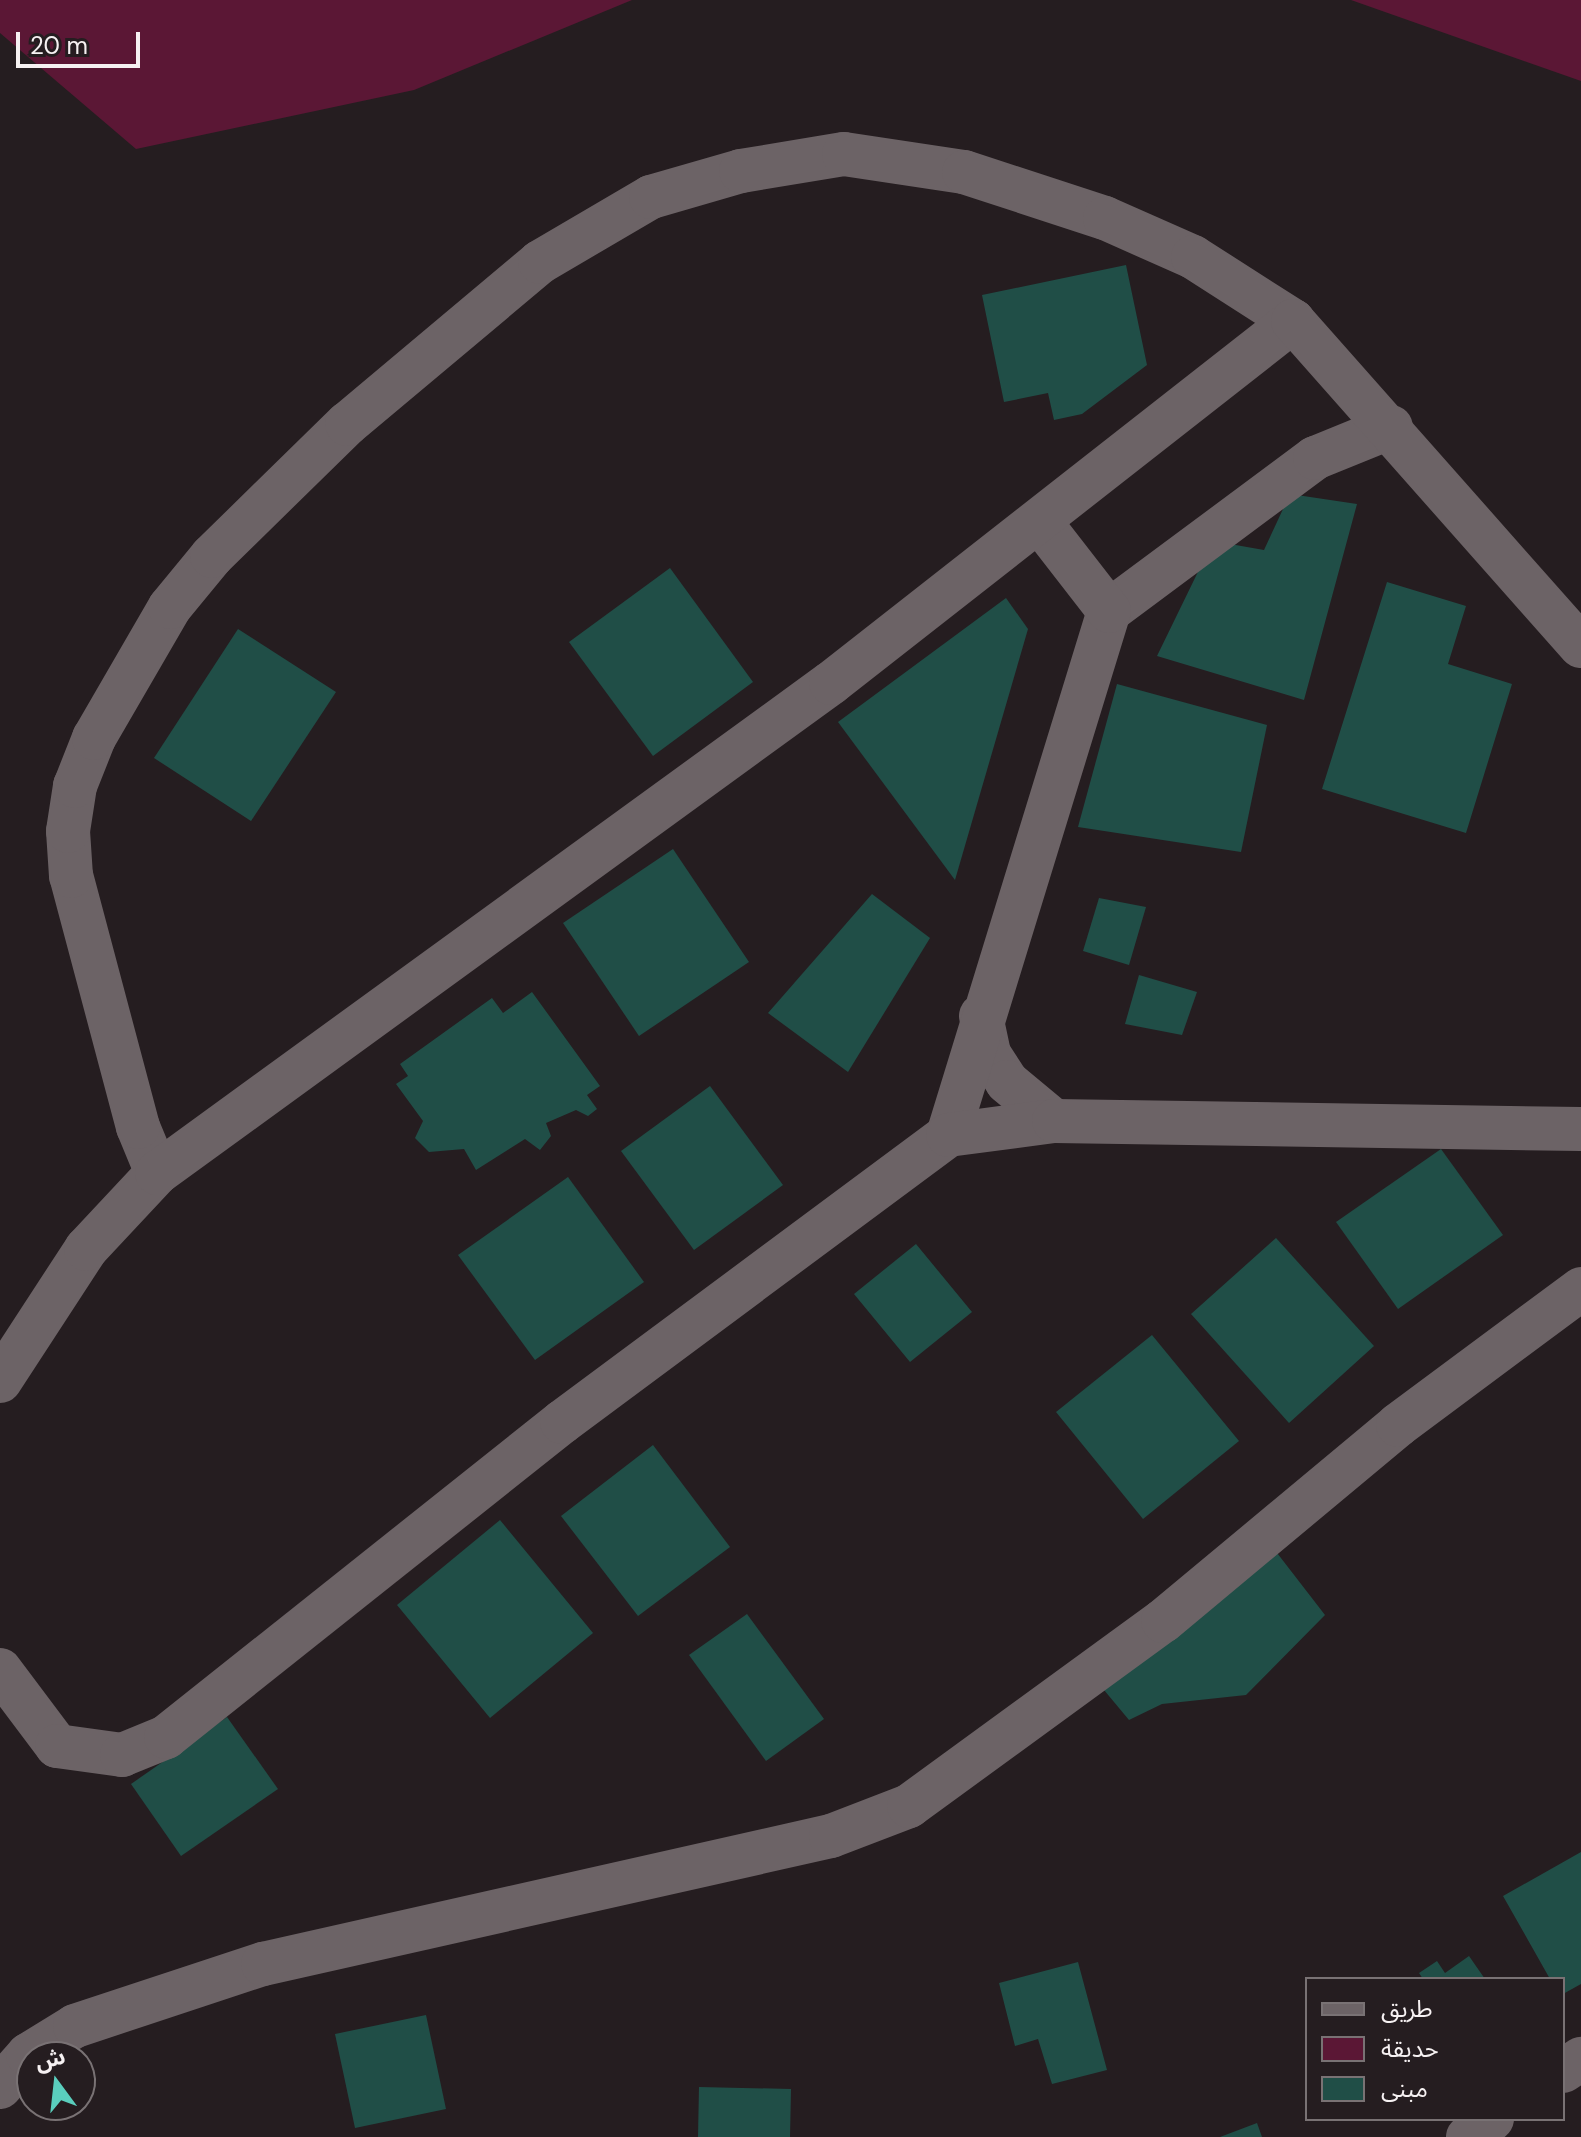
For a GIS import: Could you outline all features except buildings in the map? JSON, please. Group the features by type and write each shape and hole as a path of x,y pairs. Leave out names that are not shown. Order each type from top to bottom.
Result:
{"street":[{"path":"157,1173 71,876 73,801 94,738 170,607 212,556 347,424 540,262 651,197 741,171 844,154 964,172 1105,218 1193,257 1293,321 1391,427 1581,646"},
{"path":"0,1381 86,1249 157,1173 831,683 1293,321"},
{"path":"948,1135 981,1016 1109,611 1315,458 1391,427"},
{"path":"1040,522 1109,611"},
{"path":"981,1016 989,1054 1007,1082 1054,1121"},
{"path":"0,1670 57,1746 122,1755 166,1737 562,1422 948,1135 1054,1121 1581,1129"},
{"path":"0,2087 28,2055 75,2026 263,1964 831,1836 909,1806 1163,1621 1398,1425 1581,1289"},
{"path":"1468,2137 1489,2121"}],"green space":[{"path":"0,0 632,0 414,90 136,149 0,33"},
{"path":"1351,0 1581,0 1581,81"}]}
